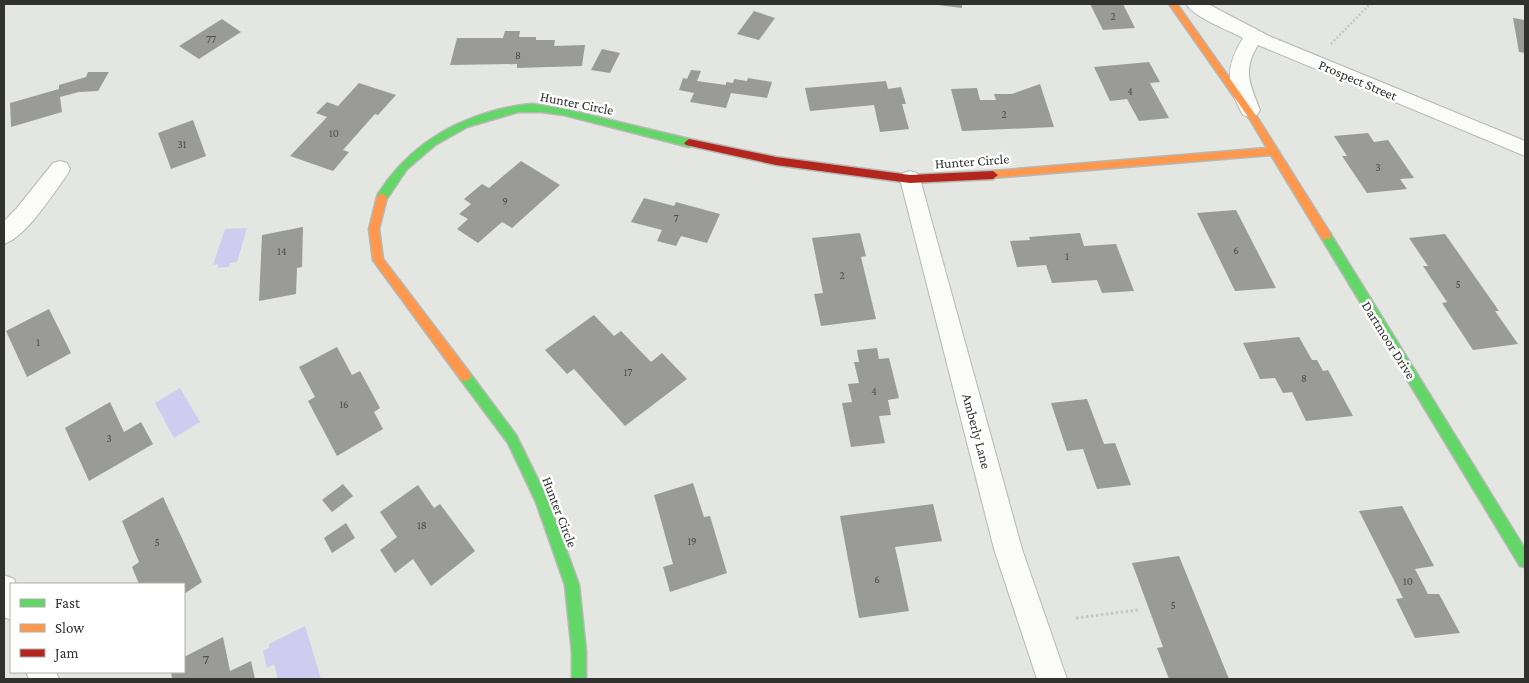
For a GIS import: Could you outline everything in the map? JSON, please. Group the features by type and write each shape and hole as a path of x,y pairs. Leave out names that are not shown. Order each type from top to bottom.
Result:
{"street":[{"name":"Dartmoor Drive","path":"1173,4 1254,119 1525,561"},
{"name":"Prospect Street","path":"1195,4 1254,36 1525,149"},
{"path":"1202,45 1214,16"},
{"name":"Dartmoor Drive","path":"1254,36 1241,56 1238,71 1240,83 1254,119"},
{"name":"Hunter Circle","path":"579,679 579,652 572,585 542,500 512,439 378,260 374,228 379,203 389,184 404,165 423,148 445,132 480,118 521,108 576,115 650,134 776,161 910,179 973,176 1274,152"},
{"path":"4,235 24,215 60,169"},
{"name":"Amberly Lane","path":"910,179 1008,548 1052,679"},
{"path":"4,589 10,604"}],"path":[{"path":"1312,61 1346,31 1370,4"},
{"path":"1076,618 1138,610"}],"water":[{"path":"247,228 237,262 230,263 229,267 218,268 218,264 213,265 225,229"},
{"path":"180,388 200,422 174,438 155,403"},
{"path":"305,626 321,679 278,679 274,664 267,668 263,651 269,648 269,644"}],"building":[{"path":"962,4 962,8 938,5"},
{"path":"1090,4 1123,4 1135,28 1103,30"},
{"path":"754,11 775,18 759,40 737,34"},
{"path":"1513,18 1525,20 1525,53 1519,52"},
{"path":"222,19 241,32 199,59 179,46"},
{"path":"505,31 520,31 519,37 536,37 536,40 555,40 554,46 585,45 582,66 517,68 517,64 450,65 457,38 503,38"},
{"path":"602,49 620,53 610,73 591,70"},
{"path":"1149,62 1160,82 1150,83 1169,118 1139,121 1127,99 1110,101 1094,67"},
{"path":"691,70 701,71 697,81 726,85 726,82 733,83 734,79 747,81 748,78 772,82 767,98 731,93 726,108 690,102 694,93 679,90 683,78 687,79"},
{"path":"88,72 109,72 98,91 79,92 60,97 62,112 11,127 10,103 59,89 59,85 86,77"},
{"path":"886,81 888,89 901,87 906,104 902,104 909,129 880,132 874,105 810,111 805,88"},
{"path":"359,83 396,95 378,115 375,114 343,150 349,152 333,171 290,156 327,117 316,113 327,102 338,106"},
{"path":"1040,84 1054,127 962,131 951,89 977,88 980,100 996,100 994,94 1012,94"},
{"path":"193,120 206,156 171,169 158,133"},
{"path":"1368,133 1374,142 1388,140 1414,178 1400,179 1407,189 1367,193 1342,156 1347,156 1334,136"},
{"path":"521,161 560,185 512,228 502,222 478,243 457,229 468,219 459,214 471,204 464,199 482,184 489,188"},
{"path":"644,198 674,206 676,202 720,214 707,243 681,236 676,246 657,241 662,230 631,222"},
{"path":"1236,210 1276,288 1235,291 1197,213"},
{"path":"303,227 302,267 297,268 296,294 259,301 262,235"},
{"path":"860,233 866,256 861,257 876,319 821,326 814,294 823,293 812,238"},
{"path":"1080,233 1084,246 1116,244 1134,291 1102,293 1097,280 1052,283 1046,265 1017,267 1010,241 1030,240 1029,237"},
{"path":"1445,234 1499,311 1495,311 1518,344 1473,350 1442,303 1447,302 1423,266 1428,266 1409,238"},
{"path":"49,309 71,353 27,377 6,331"},
{"path":"594,315 614,336 621,331 651,362 662,353 687,379 625,426 574,369 567,374 545,350"},
{"path":"1299,337 1312,360 1317,360 1323,371 1328,370 1353,416 1306,421 1292,392 1283,393 1275,378 1260,379 1243,343"},
{"path":"337,347 352,375 360,371 380,408 374,412 383,429 337,456 308,401 315,397 299,367"},
{"path":"877,348 879,359 889,358 899,398 888,400 891,415 879,416 885,443 851,447 842,403 852,402 848,384 859,383 854,362 859,362 857,350"},
{"path":"1087,399 1104,444 1115,443 1131,485 1097,489 1083,449 1067,451 1051,403"},
{"path":"110,402 124,432 141,422 153,444 89,481 65,428"},
{"path":"693,483 704,517 710,516 727,573 670,592 663,567 673,564 654,495"},
{"path":"343,484 353,496 332,512 322,500"},
{"path":"418,485 434,508 440,504 475,551 431,586 413,559 395,573 380,550 397,537 380,512"},
{"path":"163,497 202,582 185,593 185,583 139,583 132,567 139,562 122,521"},
{"path":"933,504 942,541 895,547 909,611 859,618 840,516"},
{"path":"1402,506 1434,566 1415,569 1428,594 1439,594 1460,633 1415,638 1396,599 1403,598 1359,511"},
{"path":"346,523 355,538 332,553 324,538"},
{"path":"1179,556 1229,679 1169,679 1157,648 1163,647 1132,563"},
{"path":"223,637 230,671 251,661 255,679 172,679 171,673 185,673 185,656"}],"traffic: fast":[{"path":"382,197 404,167 431,143 463,125 518,108 564,112 689,143"},
{"path":"1326,236 1525,561"},
{"path":"465,376 512,439 542,500 572,585 579,652 579,679"}],"traffic: slow":[{"path":"1173,4 1254,119 1326,236"},
{"path":"993,175 1274,151"},
{"path":"382,197 374,229 378,260 465,376"}],"traffic: jam":[{"path":"689,143 776,161 910,179 993,175"}]}
